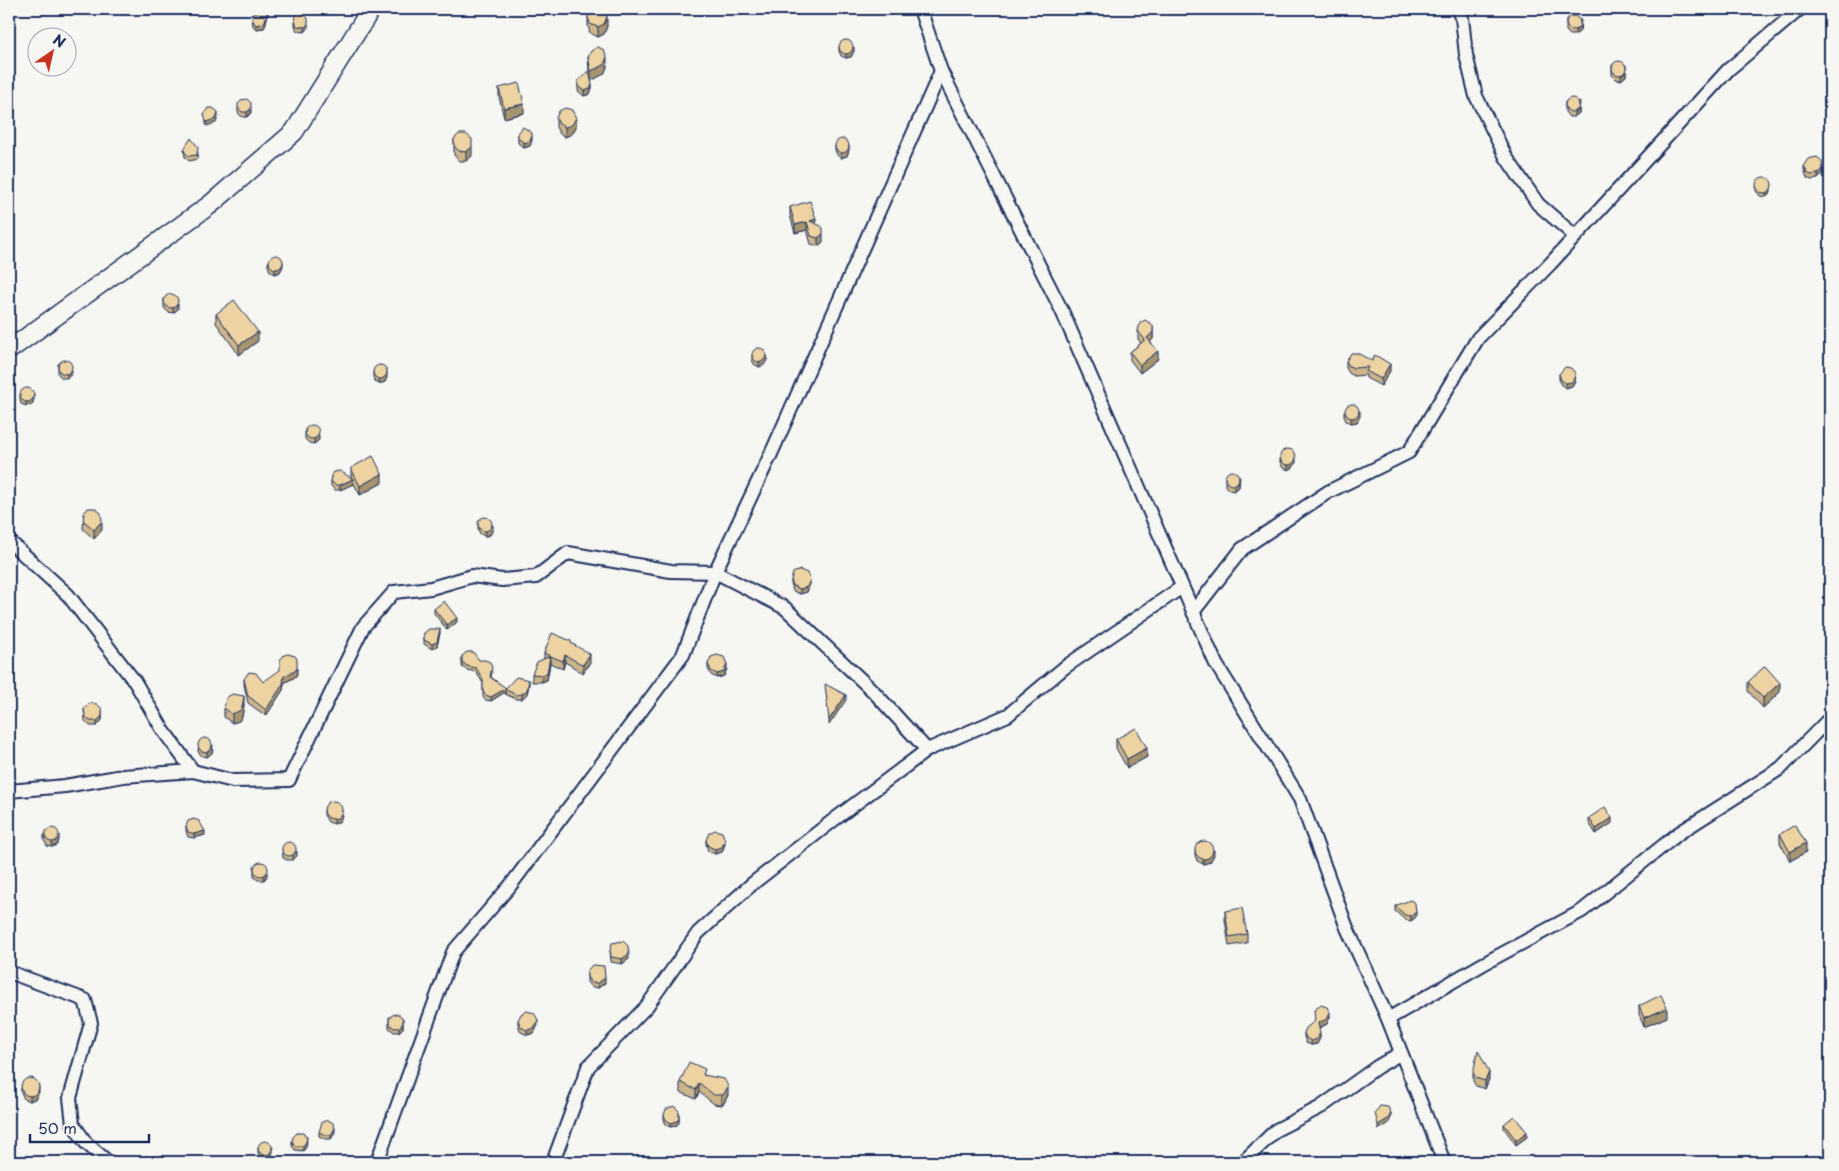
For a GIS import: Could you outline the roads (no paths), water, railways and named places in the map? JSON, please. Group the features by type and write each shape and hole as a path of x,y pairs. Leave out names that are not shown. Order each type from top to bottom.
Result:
{"street":[{"path":"9,350 211,204 294,132 371,9"},
{"path":"920,9 941,71 1062,311 1216,664 1300,799 1348,928 1388,1019 1444,1162"},
{"path":"1457,9 1462,18 1466,55 1476,96 1506,157 1538,204 1575,236"},
{"path":"1193,612 1242,549 1328,492 1409,452 1478,338 1728,70 1800,9"},
{"path":"377,1162 453,952 510,886 683,655 715,572 771,454 941,71"},
{"path":"9,541 68,595 135,682 163,730 193,771"},
{"path":"9,791 65,786 123,776 193,771 234,781 289,780 363,627 394,592 431,588 472,576 502,580 536,576 568,553 670,571 715,572 785,608 874,692 927,750"},
{"path":"553,1162 588,1067 647,1006 698,933 752,884 927,750 1008,715 1065,667 1182,587"},
{"path":"1388,1019 1483,964 1582,911 1679,833 1781,768 1830,718"},
{"path":"9,972 85,1000 91,1022 70,1098 73,1124 86,1143 108,1162"},
{"path":"1243,1162 1276,1130 1321,1107 1377,1067 1401,1053"}]}
